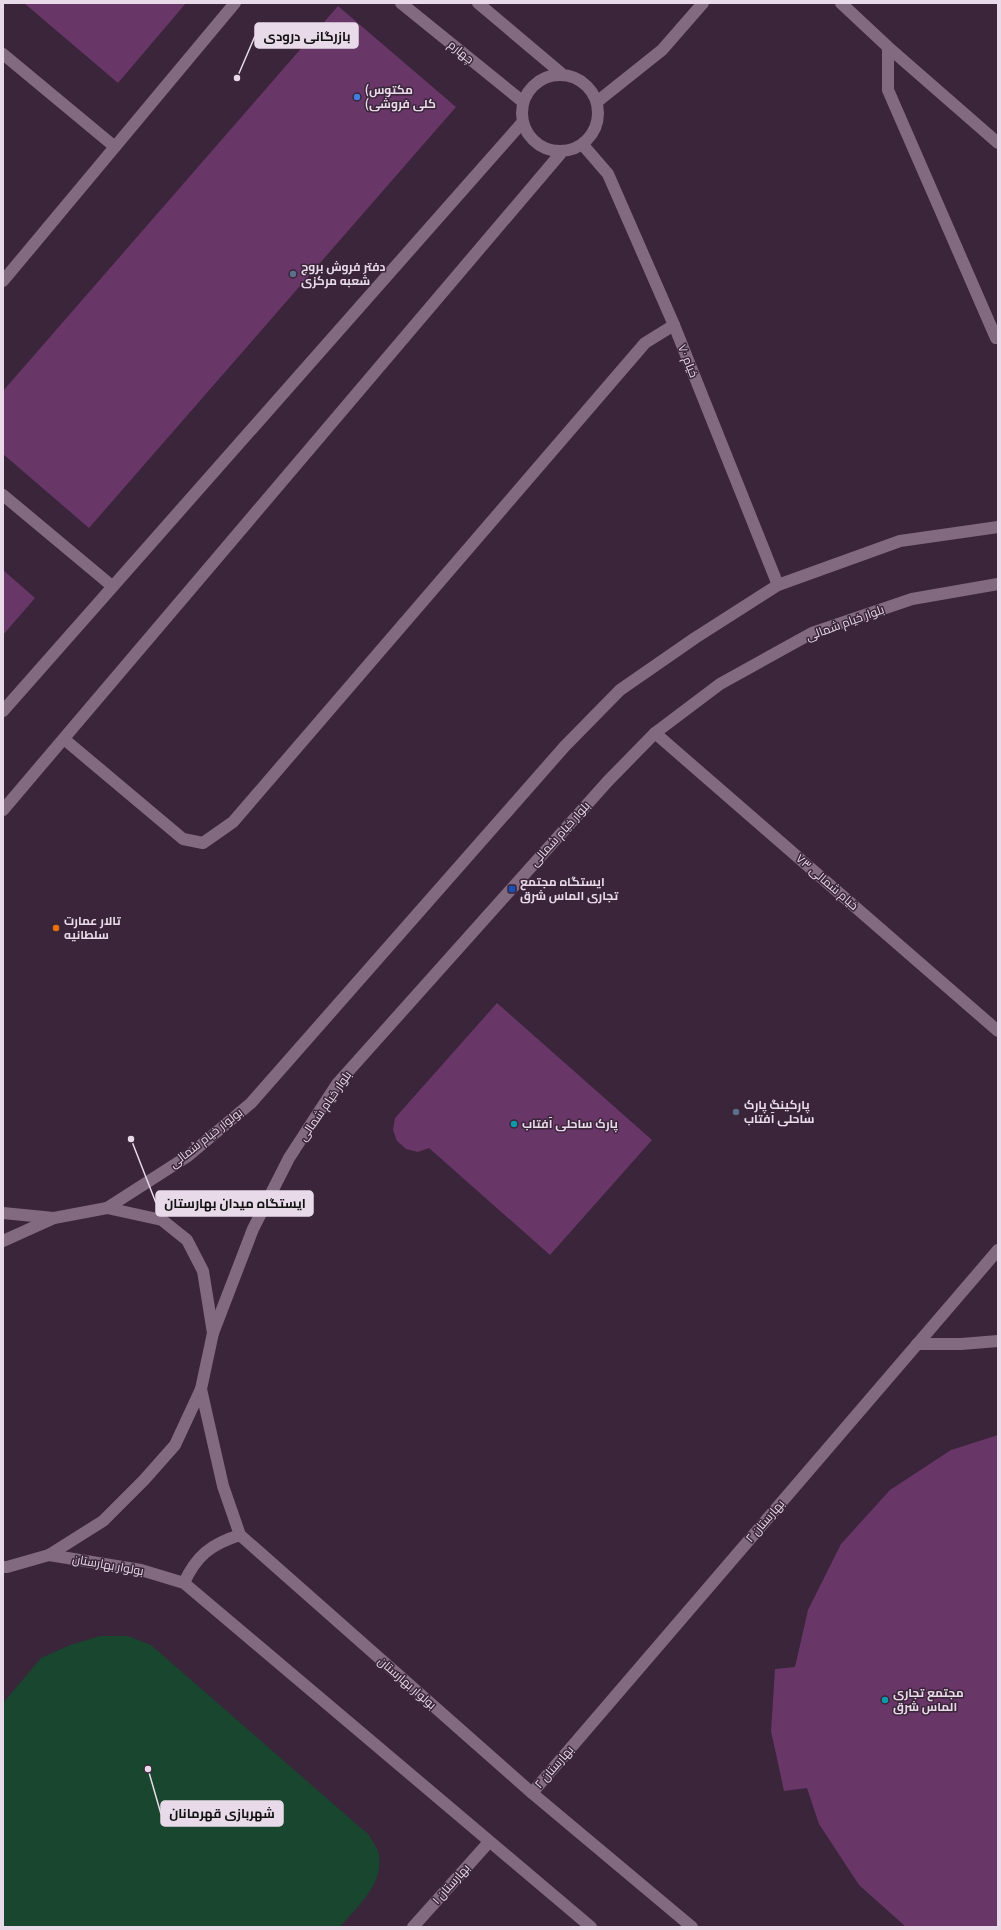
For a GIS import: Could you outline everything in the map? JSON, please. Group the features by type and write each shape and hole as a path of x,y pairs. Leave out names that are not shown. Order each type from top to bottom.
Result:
{"street":[{"path":"3,281 235,3"},
{"name":"چهارم","path":"401,3 522,101"},
{"path":"3,810 561,153 583,145 598,125 598,101 584,81 561,73 478,3"},
{"path":"598,101 662,50 703,3"},
{"path":"842,3 888,47 998,143"},
{"path":"888,47 888,90 996,338 998,338"},
{"path":"3,54 115,147"},
{"path":"561,73 536,81 522,101 521,124 536,145 561,153"},
{"path":"3,711 521,124"},
{"name":"خیام ۷۰","path":"583,145 608,174 674,325 778,585"},
{"path":"64,739 183,839 203,843 233,822 645,343 674,325"},
{"path":"3,495 112,586"},
{"path":"778,585 900,540 998,527"},
{"name":"بلوار خیام شمالی","path":"212,1333 256,1223 289,1158 337,1084 608,781 655,733 720,684 812,633 912,599 998,584"},
{"name":"بولوار خیام شمالی","path":"107,1208 188,1156 251,1103 565,746 620,690 695,638 778,585"},
{"name":"خیام شمالی ۷۳","path":"655,733 998,1031"},
{"path":"3,1241 54,1218 107,1208 162,1220 187,1240 203,1271 212,1333 201,1389 175,1444 144,1480 103,1521 49,1555 4,1568"},
{"path":"3,1212 54,1218"},
{"name":"بهارستان ۲","path":"532,1793 998,1250"},
{"path":"917,1344 960,1344 998,1341"},
{"name":"بولوار بهارستان","path":"201,1389 223,1486 240,1535 532,1793 692,1927"},
{"path":"184,1583 190,1569 211,1547 240,1535"},
{"name":"بولوار بهارستان","path":"49,1555 141,1570 184,1583 591,1927"},
{"name":"بهارستان ۱","path":"413,1927 489,1842"}],"green space":[{"path":"100,1636 128,1636 151,1645 369,1835 379,1855 377,1876 368,1894 340,1927 3,1927 3,1703 41,1658 70,1645"}],"building":[{"path":"24,3 186,3 118,83"},
{"path":"338,6 456,107 89,528 3,454 3,391"},
{"path":"3,570 35,598 3,635"},
{"name":"پارک ساحلی آفتاب","path":"497,1003 652,1140 550,1255 429,1148 418,1152 406,1149 397,1141 393,1130 395,1118"},
{"name":"مجتمع تجاری الماس شرق","path":"998,1435 998,1927 906,1927 859,1885 819,1824 807,1788 784,1791 771,1731 775,1669 795,1667 808,1610 841,1544 890,1490 951,1450"}],"place":[{"name":"بازرگانی درودی","path":"237,78"},
{"name":"(مکتوس (کلی فروشی","path":"357,97"},
{"name":"دفتر فروش بروج شعبه مرکزی","path":"293,274"},
{"name":"ایستگاه مجتمع تجاری الماس شرق","path":"512,889"},
{"name":"تالار عمارت سلطانیه","path":"56,928"},
{"name":"پارکینگ پارک ساحلی آفتاب","path":"736,1112"},
{"name":"پارک ساحلی آفتاب","path":"514,1124"},
{"name":"ایستگاه میدان بهارستان","path":"131,1139"},
{"name":"مجتمع تجاری الماس شرق","path":"885,1700"},
{"name":"شهربازی قهرمانان","path":"148,1769"}]}
